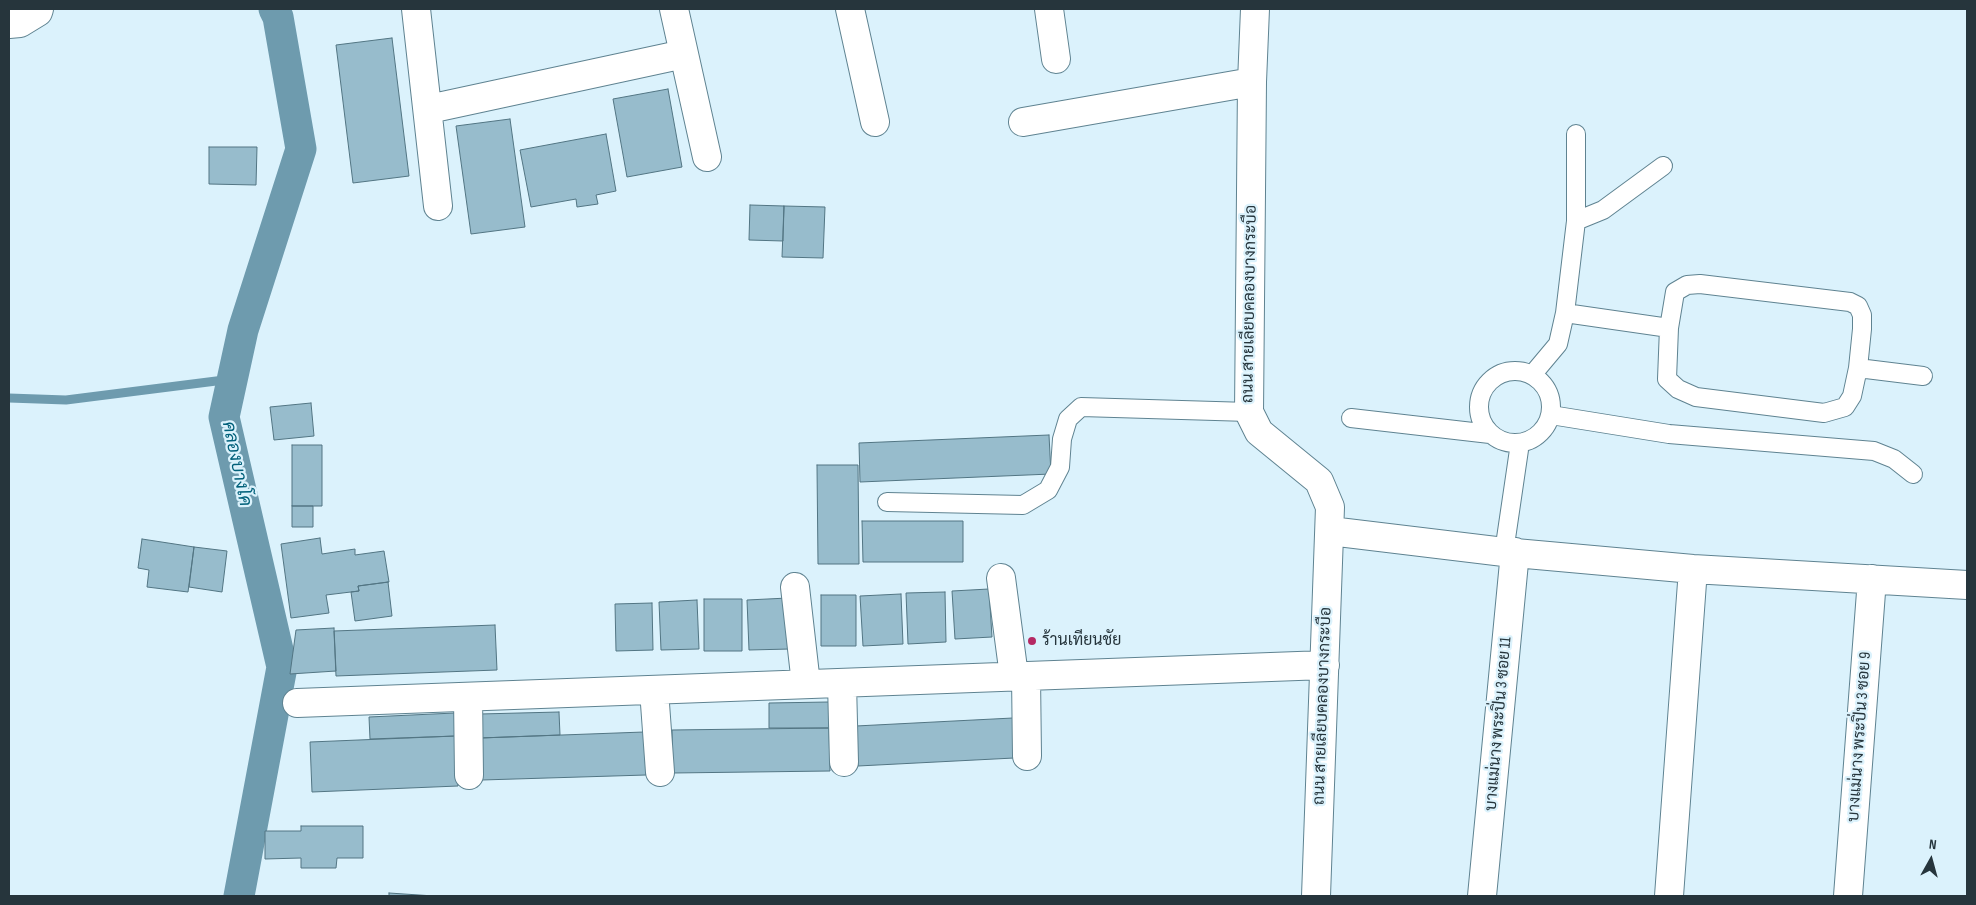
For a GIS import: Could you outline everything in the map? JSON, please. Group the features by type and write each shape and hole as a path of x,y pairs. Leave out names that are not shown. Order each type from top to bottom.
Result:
{"street":[{"path":"9,24 20,23 38,12 39,9"},
{"path":"416,9 438,206"},
{"path":"674,9 707,157"},
{"path":"850,9 875,122"},
{"path":"1048,9 1056,59"},
{"name":"ถนน สายเลียบคลองบางกระบือ","path":"1255,9 1252,82 1249,412 1259,432 1319,481 1330,507 1316,896"},
{"path":"428,109 684,54"},
{"path":"1024,122 1252,82"},
{"path":"1330,531 1510,552 1693,569 1967,585"},
{"name":"บางแม่นาง พระปิ่น 3 ซอย 11","path":"1482,896 1510,552"},
{"path":"1669,896 1693,569"},
{"path":"1001,578 1020,676 1027,756"},
{"name":"บางแม่นาง พระปิ่น 3 ซอย 9","path":"1848,896 1872,579"},
{"path":"795,587 806,684"},
{"path":"297,703 1325,665"},
{"path":"842,683 844,762"},
{"path":"654,690 660,772"},
{"path":"468,696 469,775"}],"lane":[{"path":"1532,375 1558,344 1565,313 1576,221 1576,134"},
{"path":"1576,221 1604,210 1663,166"},
{"path":"1700,284 1850,302 1858,306 1862,315 1858,368 1852,396 1844,407 1824,412 1696,397 1678,389 1667,379 1669,328 1675,292 1687,285 1700,284"},
{"path":"1565,313 1669,328"},
{"path":"1858,368 1923,376"},
{"path":"1522,372 1532,375 1548,392 1551,403 1551,415 1548,424 1536,437 1520,444 1499,440 1483,426 1478,406 1485,386 1501,374 1522,372"},
{"path":"886,502 1023,505 1048,490 1060,467 1062,439 1068,419 1081,407 1249,412"},
{"path":"1551,415 1669,434 1874,451 1894,459 1913,474"},
{"path":"1351,418 1490,434"},
{"path":"1510,552 1520,444"}],"building":[{"path":"392,38 409,176 353,183 336,45"},
{"path":"668,89 682,167 627,177 613,99"},
{"path":"510,119 525,227 471,234 456,126"},
{"path":"606,134 616,191 596,195 598,204 577,207 576,199 531,207 520,150"},
{"path":"209,147 257,147 256,185 209,184"},
{"path":"750,205 784,206 783,241 749,240"},
{"path":"784,206 825,207 823,258 782,257"},
{"path":"311,403 314,436 274,440 270,407"},
{"path":"1049,435 1051,474 860,482 859,443"},
{"path":"292,445 322,445 322,506 292,506"},
{"path":"817,465 858,465 859,564 818,564"},
{"path":"292,506 313,506 313,527 292,527"},
{"path":"862,521 963,521 963,562 863,562"},
{"path":"320,538 322,554 355,549 355,555 384,551 389,582 358,586 359,591 326,595 329,613 291,618 281,544"},
{"path":"142,539 194,547 188,592 147,587 149,570 138,568"},
{"path":"194,547 227,551 222,592 189,587"},
{"path":"388,582 392,616 355,621 351,592 359,591 358,586"},
{"path":"989,589 992,637 955,639 952,591"},
{"path":"945,592 946,642 908,644 906,593"},
{"path":"901,594 903,644 863,646 860,596"},
{"path":"821,595 856,595 856,646 821,646"},
{"path":"788,598 790,649 749,650 747,600"},
{"path":"704,599 742,599 742,651 704,651"},
{"path":"697,600 699,649 661,650 659,602"},
{"path":"652,603 653,650 616,651 615,604"},
{"path":"495,625 497,670 336,676 334,631"},
{"path":"334,628 336,671 290,674 296,630"},
{"path":"829,702 829,728 769,728 769,703"},
{"path":"559,712 560,735 480,738 480,714"},
{"path":"455,713 456,736 370,739 369,717"},
{"path":"1013,718 1014,758 858,766 856,726"},
{"path":"829,728 830,771 673,773 672,730"},
{"path":"644,732 646,775 482,780 480,738"},
{"path":"456,736 458,786 312,792 310,742"},
{"path":"301,826 363,826 363,858 337,858 336,868 301,868 301,858 265,859 265,831 301,831"},
{"path":"389,893 434,896 389,896"}],"waterway":[{"name":"คลองบางโค","path":"239,896 282,667 224,417 243,330 301,149 278,17 274,9"},
{"path":"9,398 66,400 232,379"}],"place":[{"name":"ร้านเทียนชัย","path":"1032,641"}]}
